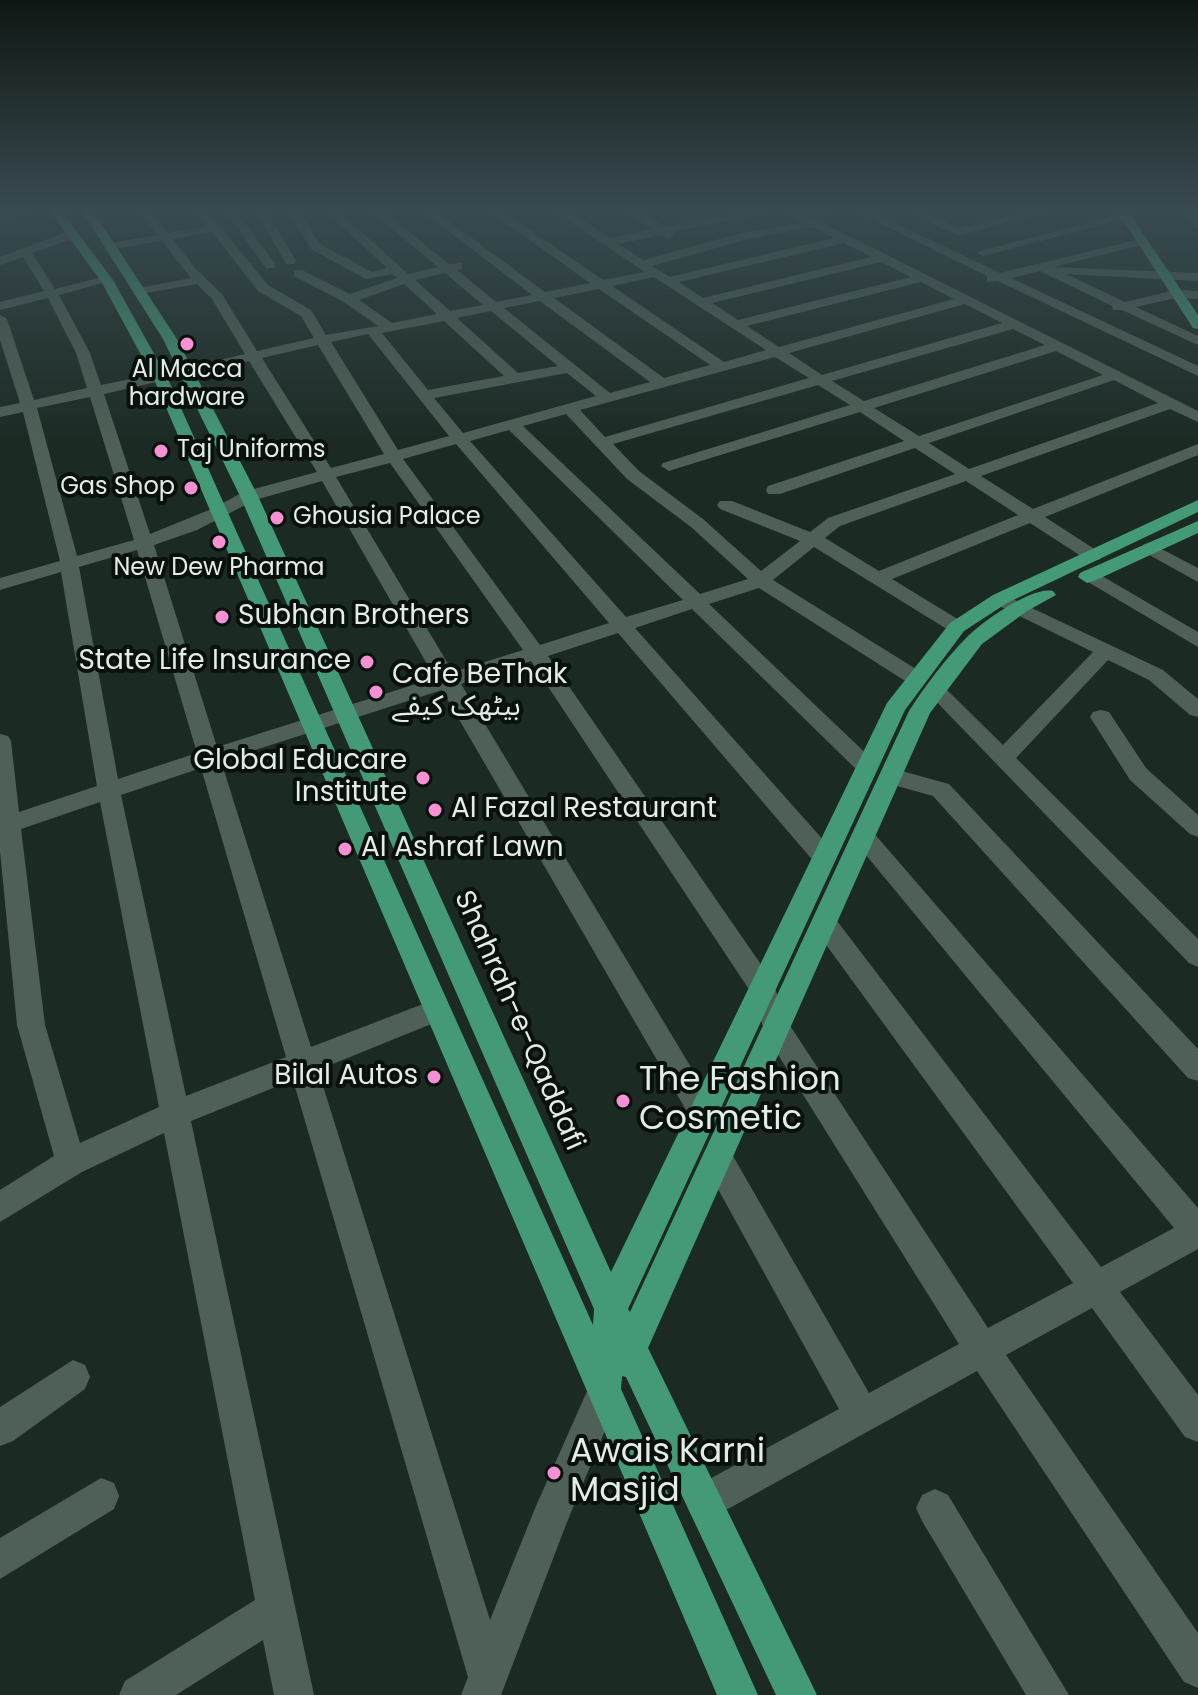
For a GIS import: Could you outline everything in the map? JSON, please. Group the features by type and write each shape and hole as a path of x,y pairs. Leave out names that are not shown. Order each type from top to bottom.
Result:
{"main road":[{"path":"111,287 160,377 738,1695"},
{"name":"Shahrah-e-Qaddafi","path":"136,287 170,339 249,496 611,1309 797,1695"},
{"path":"1191,297 1198,325"},
{"path":"604,1392 631,1352 920,711 927,685 957,627 1092,566 1198,505"},
{"path":"1092,566 1150,548 1198,526"},
{"path":"604,1392 611,1309 895,708 927,685 1010,603"}],"street":[{"path":"48,287 83,353 144,542 302,1063 485,1686"},
{"path":"0,306 79,287"},
{"path":"139,292 164,287"},
{"path":"207,287 217,297 326,474 703,1113"},
{"path":"262,287 306,313 393,456 536,654 762,987 777,1029 982,1349 1198,1668"},
{"path":"329,287 349,299 381,329 424,395 459,438 824,857"},
{"path":"349,299 374,287"},
{"path":"413,287 515,378"},
{"path":"471,287 607,398"},
{"path":"531,287 662,384"},
{"path":"187,372 322,340 587,287"},
{"path":"607,287 722,367"},
{"path":"678,287 1031,516 1092,566 1198,641"},
{"path":"701,302 762,287"},
{"path":"735,325 887,287"},
{"path":"940,287 1198,417"},
{"path":"946,290 958,287"},
{"path":"1020,287 1198,372"},
{"path":"1081,287 1198,341"},
{"path":"1080,316 1124,306 1191,297"},
{"path":"0,584 144,542 219,515 249,496 966,300"},
{"path":"0,319 28,406 69,562 109,791 294,1695"},
{"path":"604,442 1014,324"},
{"path":"669,466 1057,346"},
{"path":"424,395 570,368"},
{"path":"774,490 1116,375"},
{"path":"0,412 160,377"},
{"path":"8,840 109,791 761,581 834,522 1172,403"},
{"path":"569,408 633,475 697,523 761,581 927,685 1198,956"},
{"path":"512,424 867,767"},
{"path":"878,578 1198,449"},
{"path":"726,505 811,539 957,627"},
{"path":"1150,548 1198,576"},
{"path":"1010,603 1156,675 1198,710"},
{"path":"1003,758 1106,650"},
{"path":"1101,717 1138,774 1195,822"},
{"path":"0,741 8,840 31,1025 71,1162"},
{"path":"891,776 941,790 1198,1069"},
{"path":"704,1502 1198,1232 864,837"},
{"path":"825,924 1198,1424"},
{"path":"0,1207 71,1162 175,1114 436,1010"},
{"path":"718,1159 862,1415"},
{"path":"0,1428 73,1377"},
{"path":"485,1686 549,1519 604,1392"},
{"path":"0,1560 101,1496"},
{"path":"935,1508 1049,1695"},
{"path":"139,1695 277,1609"}],"place":[{"name":"Al Macca hardware","path":"187,344"},
{"name":"Taj Uniforms","path":"161,451"},
{"name":"Gas Shop","path":"191,488"},
{"name":"Ghousia Palace","path":"277,518"},
{"name":"New Dew Pharma","path":"219,542"},
{"name":"Subhan Brothers","path":"222,617"},
{"name":"State Life Insurance","path":"367,662"},
{"name":"Cafe BeThak بیٹھک کیفے","path":"376,692"},
{"name":"Global Educare Institute","path":"423,778"},
{"name":"Al Fazal Restaurant","path":"435,810"},
{"name":"Al Ashraf Lawn","path":"345,849"},
{"name":"Bilal Autos","path":"434,1077"},
{"name":"The Fashion Cosmetic","path":"623,1101"},
{"name":"Awais Karni Masjid","path":"554,1473"}]}
